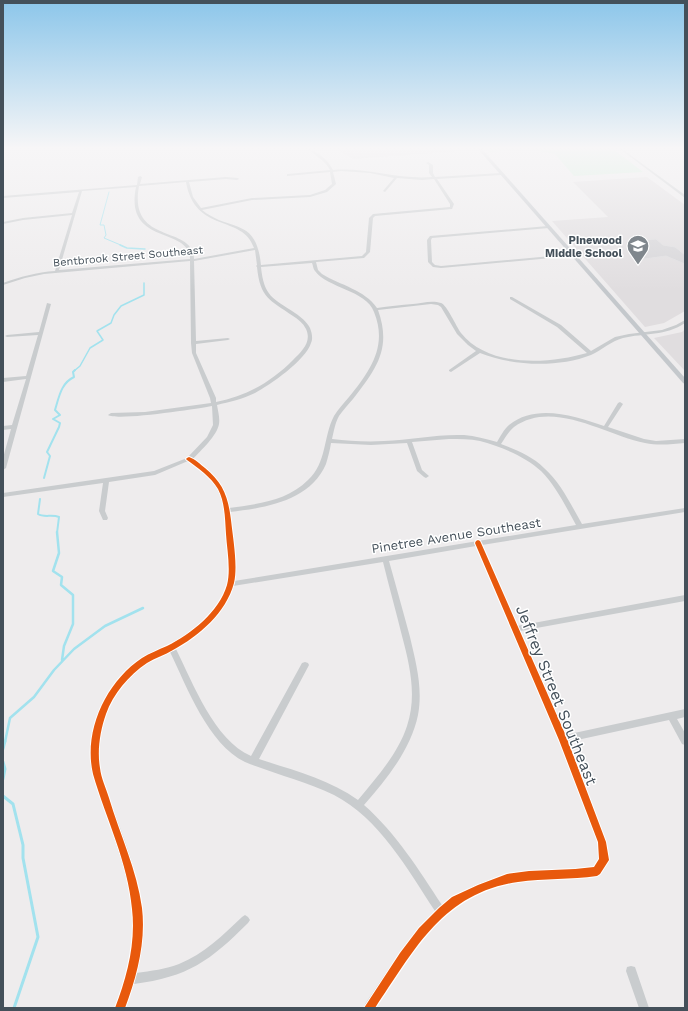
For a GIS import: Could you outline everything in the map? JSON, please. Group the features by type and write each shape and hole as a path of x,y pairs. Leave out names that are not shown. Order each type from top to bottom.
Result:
{"main road":[{"path":"521,196 685,382"}],"street":[{"path":"57,272 79,196"},
{"path":"3,495 155,473 189,459 209,438 214,430 216,417 214,405 196,358 193,343 193,260 191,251 184,242 153,231 142,222 136,203 137,196"},
{"path":"111,416 214,405 246,395 276,379 303,353 310,340 307,326 301,319 282,308 269,297 262,284 254,241 244,232 209,216 200,209 190,196"},
{"path":"200,209 242,201 294,196"},
{"path":"258,266 366,255 371,218 374,215 451,208 452,204 447,196"},
{"path":"3,223 24,219 74,214"},
{"path":"548,227 431,237 429,240 430,262 434,266 441,267 573,255"},
{"name":"Bentbrook Street Southeast","path":"3,284 33,274 193,260 256,250"},
{"path":"228,510 269,504 281,500 300,490 318,474 324,465 337,415 366,380 378,359 382,330 376,308 364,298 321,275 316,270 314,261"},
{"path":"511,298 559,326 590,353"},
{"path":"3,468 49,304"},
{"path":"376,308 439,304 444,308 462,339 479,351 496,357 526,362 571,358 590,353 619,338 670,330 685,321"},
{"path":"7,336 41,333"},
{"path":"193,343 228,339"},
{"path":"451,371 479,351"},
{"path":"3,380 28,377"},
{"path":"605,428 620,404"},
{"path":"498,444 502,434 510,427 523,419 543,415 565,416 644,441 656,443 685,441"},
{"path":"3,428 14,427"},
{"path":"330,441 358,443 409,441 445,436 463,436 483,439 498,444 541,468 552,480 580,527"},
{"path":"409,441 420,471 426,476"},
{"path":"120,1008 132,979 137,947 137,909 131,880 95,767 96,737 103,710 126,677 145,661 171,647 203,626 213,616 222,603 230,584 228,510 221,487 212,476 189,459"},
{"path":"105,518 102,511 106,481"},
{"name":"Pinetree Avenue Southeast","path":"230,584 685,510"},
{"name":"Jeffrey Street Southeast","path":"442,911 464,896 506,879 546,874 583,874 597,871 604,860 602,842 563,739 478,543"},
{"path":"358,806 385,773 408,736 414,716 417,692 414,667 385,559"},
{"path":"516,629 685,598"},
{"path":"171,647 208,718 220,737 237,753 253,761 313,782 358,806 382,830 409,864 442,911 415,942 369,1008"},
{"path":"253,761 305,665"},
{"path":"563,739 685,713"},
{"path":"671,716 685,741"},
{"path":"132,979 169,974 194,963 217,948 245,920"},
{"path":"631,971 644,1008"}],"shaded area":[{"name":"Pinewood Middle School","path":"587,196 673,196 685,205 685,311 664,323 645,327 552,221 608,217"},
{"path":"685,329 685,371 654,338 682,332"}],"building":[{"name":"Pinewood Middle School","path":"656,239 663,245 675,247 685,255 685,264 666,256 637,260 631,254 640,253 630,241"}],"waterway":[{"path":"108,196 100,225 104,225 106,235 104,238 123,246"},
{"path":"120,245 127,248 145,249"},
{"path":"74,371 80,366 90,348 103,340 97,331 111,323 114,315 121,306 144,295 144,283"},
{"path":"44,478 50,456 47,452 60,423 53,419 60,415 55,410 59,395 66,383 74,377 74,371"},
{"path":"40,499 38,514 43,516 59,517 57,533"},
{"path":"57,533 59,553 53,571 62,577 61,585 73,595 73,624 64,646 62,660"},
{"path":"5,742 10,718 34,697 54,670 74,649 105,626 143,608"},
{"path":"3,749 5,741"},
{"path":"3,762 5,769 3,779"},
{"path":"3,796 13,804 23,845 23,858 38,937 14,1008"}],"cycle path":[{"path":"120,1008 132,972 138,922 137,909 128,868 97,774 95,765 95,744 99,722 104,709 111,695 121,682 144,661 180,642 206,622 226,596 230,585 232,573 228,517 224,496 216,482 189,459"},
{"path":"369,1008 403,957 422,932 448,906 464,896 490,884 518,877 575,874 597,871 604,860 602,842 563,739 478,543"}],"place":[{"name":"Pinewood Middle School","path":"638,266"}]}
